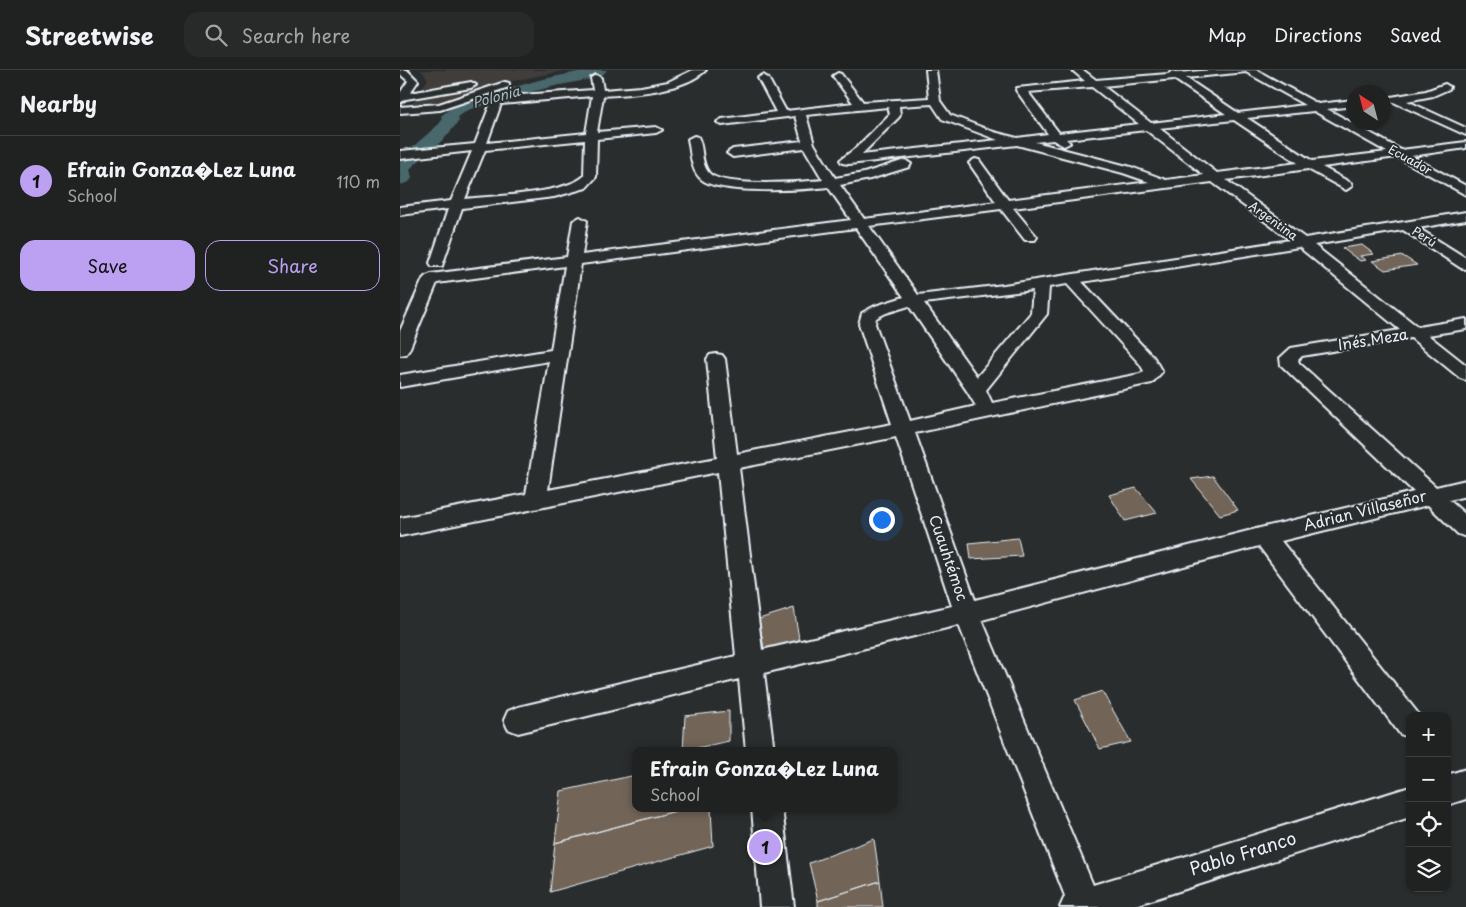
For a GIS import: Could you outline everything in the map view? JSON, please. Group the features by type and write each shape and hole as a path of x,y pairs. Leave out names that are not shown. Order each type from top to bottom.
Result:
{"street":[{"path":"401,70 413,81 401,98"},
{"path":"437,263 456,205 496,102 506,99 641,90 671,84 696,70 701,70"},
{"path":"931,70 935,101 946,117 990,134 1083,157 1127,170 1167,185"},
{"name":"Argentina","path":"1077,70 1215,178 1300,241 1466,374"},
{"path":"1166,70 1311,166 1346,186"},
{"path":"1115,191 1083,157 1055,136 1021,90 1096,85 1244,70"},
{"name":"Ecuador","path":"1249,70 1466,191"},
{"path":"838,76 860,105"},
{"path":"400,211 554,193 582,185 590,177 591,136 598,92 596,77"},
{"path":"763,78 782,114"},
{"path":"401,98 480,84"},
{"path":"400,110 440,107 505,84"},
{"path":"1391,100 1429,94 1445,87"},
{"path":"722,122 860,105 935,101"},
{"path":"1391,101 1466,132"},
{"path":"849,160 895,115 893,102"},
{"path":"818,162 941,151 1018,140 1346,105"},
{"path":"800,113 808,144 818,162 976,390 987,410"},
{"path":"400,155 656,130"},
{"path":"694,139 700,171 708,178 715,181 760,186 788,187 833,183 897,168 941,151"},
{"path":"733,153 808,144"},
{"path":"400,350 431,279 1401,155 1466,145"},
{"path":"975,163 1030,237"},
{"path":"914,300 1002,290 1466,216"},
{"path":"536,500 580,222"},
{"name":"Perú","path":"1406,226 1466,264"},
{"path":"400,527 903,429 987,410 1146,379 1153,372 1148,362 1070,279"},
{"path":"976,390 1039,314 1041,284"},
{"name":"Cuauhtémoc","path":"914,300 877,309 868,316 867,324 968,613 1083,906"},
{"name":"Inés Meza","path":"1432,495 1290,365 1289,358 1297,352 1466,324"},
{"path":"400,381 559,354"},
{"path":"716,359 760,747"},
{"name":"Adrian Villaseñor","path":"518,720 968,613 1264,536 1466,488"},
{"path":"1432,495 1466,528"},
{"path":"1264,536 1406,720"},
{"name":"Pablo Franco","path":"1083,906 1406,803"},
{"path":"766,812 777,907"}],"shaded area":[{"path":"421,70 567,70 508,82 446,102 411,106 428,79"}],"building":[{"path":"1362,245 1374,254 1360,256 1366,260 1360,261 1342,248"},
{"path":"1403,256 1417,265 1385,270 1372,261"},
{"path":"1213,476 1238,510 1220,515 1191,479"},
{"path":"1136,488 1157,513 1125,521 1109,495"},
{"path":"1018,538 1022,556 971,559 969,543"},
{"path":"794,608 800,645 765,655 759,619"},
{"path":"1102,691 1131,742 1100,749 1075,700"},
{"path":"729,711 729,741 701,747 683,747 685,716"},
{"path":"632,776 632,812 672,812 555,843 561,791"},
{"path":"672,812 711,812 713,846 550,892 555,843"},
{"path":"874,839 880,881 818,901 809,863"},
{"path":"880,881 883,907 818,907 818,901"}],"waterway":[{"name":"Polonia","path":"400,179 402,178 401,169 406,162 439,134 451,121 449,116 462,107 544,83 588,75 600,70"}],"place":[{"name":"Efrain Gonza�Lez Luna","path":"765,847"}]}
